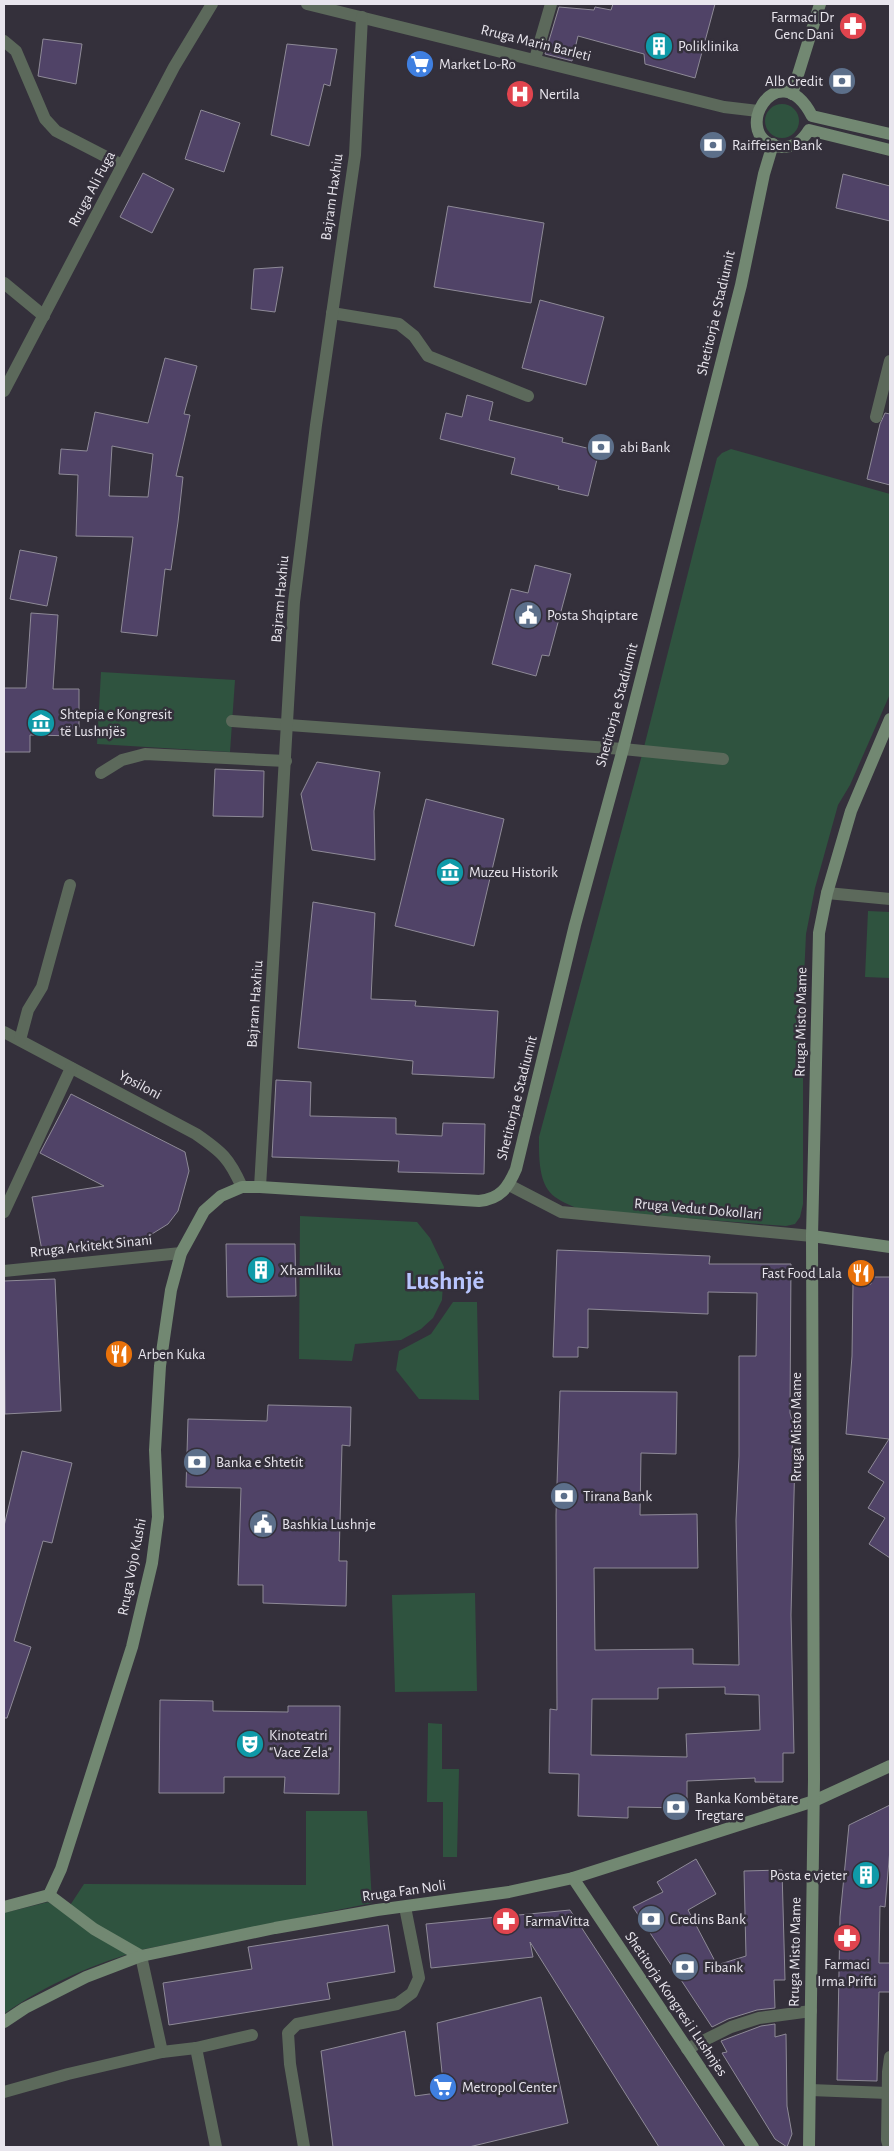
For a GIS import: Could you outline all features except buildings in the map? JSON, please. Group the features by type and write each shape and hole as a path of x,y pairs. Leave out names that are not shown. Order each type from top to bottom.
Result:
{"main road":[{"path":"792,94 820,4"},
{"path":"890,134 812,116 805,103 792,94 784,92 768,97 758,111 757,127 766,140 781,147 798,143 809,130 890,150"},
{"name":"Shetitorja e Stadiumit","path":"509,1185 516,1169 575,926 623,749 741,285 764,174 773,144"},
{"name":"Rruga Misto Mame","path":"809,2147 814,1801 812,1236 819,933 827,892 851,810 890,719"},
{"path":"260,1186 479,1201 489,1200 500,1195 509,1185"},
{"name":"Rruga Vojo Kushi","path":"49,1895 62,1869 132,1647 152,1562 158,1517 155,1450 160,1366 171,1290 181,1253 204,1211 221,1196 242,1187 260,1186"},
{"name":"Rruga Vedut Dokollari","path":"812,1236 890,1247"},
{"name":"Rruga Fan Noli","path":"4,2022 25,2008 86,1977 141,1956 275,1928 509,1892 573,1878 814,1801 890,1766"},
{"name":"Shetitorja Kongresi i Lushnjes","path":"573,1878 754,2147"},
{"path":"4,1907 49,1895 94,1929 141,1956"}],"street":[{"name":"Rruga Ali Fuga","path":"4,391 174,67 212,4"},
{"name":"Rruga Marin Barleti","path":"307,4 724,107 758,111"},
{"path":"535,59 551,4"},
{"name":"Bajram Haxhiu","path":"260,1186 294,602 355,154 362,17"},
{"path":"4,41 16,51 45,119 56,131 122,165"},
{"path":"4,283 44,316"},
{"path":"332,312 399,324 414,336 428,356 528,396"},
{"path":"876,417 890,360"},
{"path":"232,722 623,749 723,759"},
{"path":"101,774 122,760 145,754 286,761"},
{"path":"20,1040 28,1010 42,987 70,886"},
{"path":"827,892 890,899"},
{"name":"Ypsiloni","path":"4,1032 196,1134 221,1151 235,1172 242,1187"},
{"path":"4,1212 72,1068"},
{"name":"Rruga Vedut Dokollari","path":"509,1185 561,1212 812,1236"},
{"name":"Rruga Arkitekt Sinani","path":"4,1271 181,1253"},
{"path":"304,2147 290,2064 288,2033 297,2024 397,2004 412,1993 419,1978 405,1907"},
{"path":"141,1956 162,2052"},
{"path":"688,2049 740,2024 759,2018 811,2011"},
{"path":"4,2092 68,2074 162,2052 196,2048 252,2035"},
{"path":"196,2048 216,2147"},
{"path":"889,2147 887,2140 890,2057"},
{"path":"810,2090 888,2094"}],"green space":[{"path":"782,104 789,105 794,109 798,114 798,128 794,133 789,137 782,138 775,137 770,133 766,128 765,121 766,114 770,109 775,105"},
{"path":"731,449 890,494 890,694 850,785 838,805 815,888 806,934 803,999 803,1204 800,1217 795,1224 786,1226 581,1210 561,1201 549,1192 542,1178 540,1161 539,1137 643,751 717,458 722,453"},
{"path":"101,672 235,680 230,752 97,744"},
{"path":"868,911 890,912 890,978 865,977"},
{"path":"300,1216 417,1222 430,1238 444,1267 442,1300 433,1318 421,1329 401,1340 355,1344 352,1361 299,1359"},
{"path":"453,1302 477,1302 479,1400 419,1399 396,1370 399,1351 431,1334"},
{"path":"475,1593 477,1691 395,1692 392,1595"},
{"path":"428,1723 442,1724 442,1769 459,1769 457,1857 443,1857 443,1802 427,1802"},
{"path":"306,1811 367,1811 372,1903 145,1949 108,1961 54,1984 4,2014 4,1913 48,1902 65,1913 84,1884 306,1885"}],"place":[{"name":"Farmaci Dr Genc Dani","path":"853,26"},
{"name":"Poliklinika","path":"659,46"},
{"name":"Market Lo-Ro","path":"420,64"},
{"name":"Alb Credit","path":"842,81"},
{"name":"Nertila","path":"520,94"},
{"name":"Raiffeisen Bank","path":"713,145"},
{"name":"abi Bank","path":"601,447"},
{"name":"Posta Shqiptare","path":"528,615"},
{"name":"Shtepia e Kongresit të Lushnjës","path":"41,723"},
{"name":"Muzeu Historik","path":"450,872"},
{"name":"Xhamlliku","path":"261,1270"},
{"name":"Fast Food Lala","path":"861,1273"},
{"name":"Arben Kuka","path":"119,1354"},
{"name":"Banka e Shtetit","path":"197,1462"},
{"name":"Tirana Bank","path":"564,1496"},
{"name":"Bashkia Lushnje","path":"263,1524"},
{"name":"Kinoteatri \"Vace Zela\"","path":"250,1744"},
{"name":"Banka Kombëtare Tregtare","path":"676,1807"},
{"name":"Posta e vjeter","path":"866,1875"},
{"name":"Credins Bank","path":"651,1919"},
{"name":"FarmaVitta","path":"506,1921"},
{"name":"Farmaci Irma Prifti","path":"847,1938"},
{"name":"Fibank","path":"685,1967"},
{"name":"Metropol Center","path":"443,2087"}],"district":[{"name":"Lushnjë","path":"445,1281"}]}
